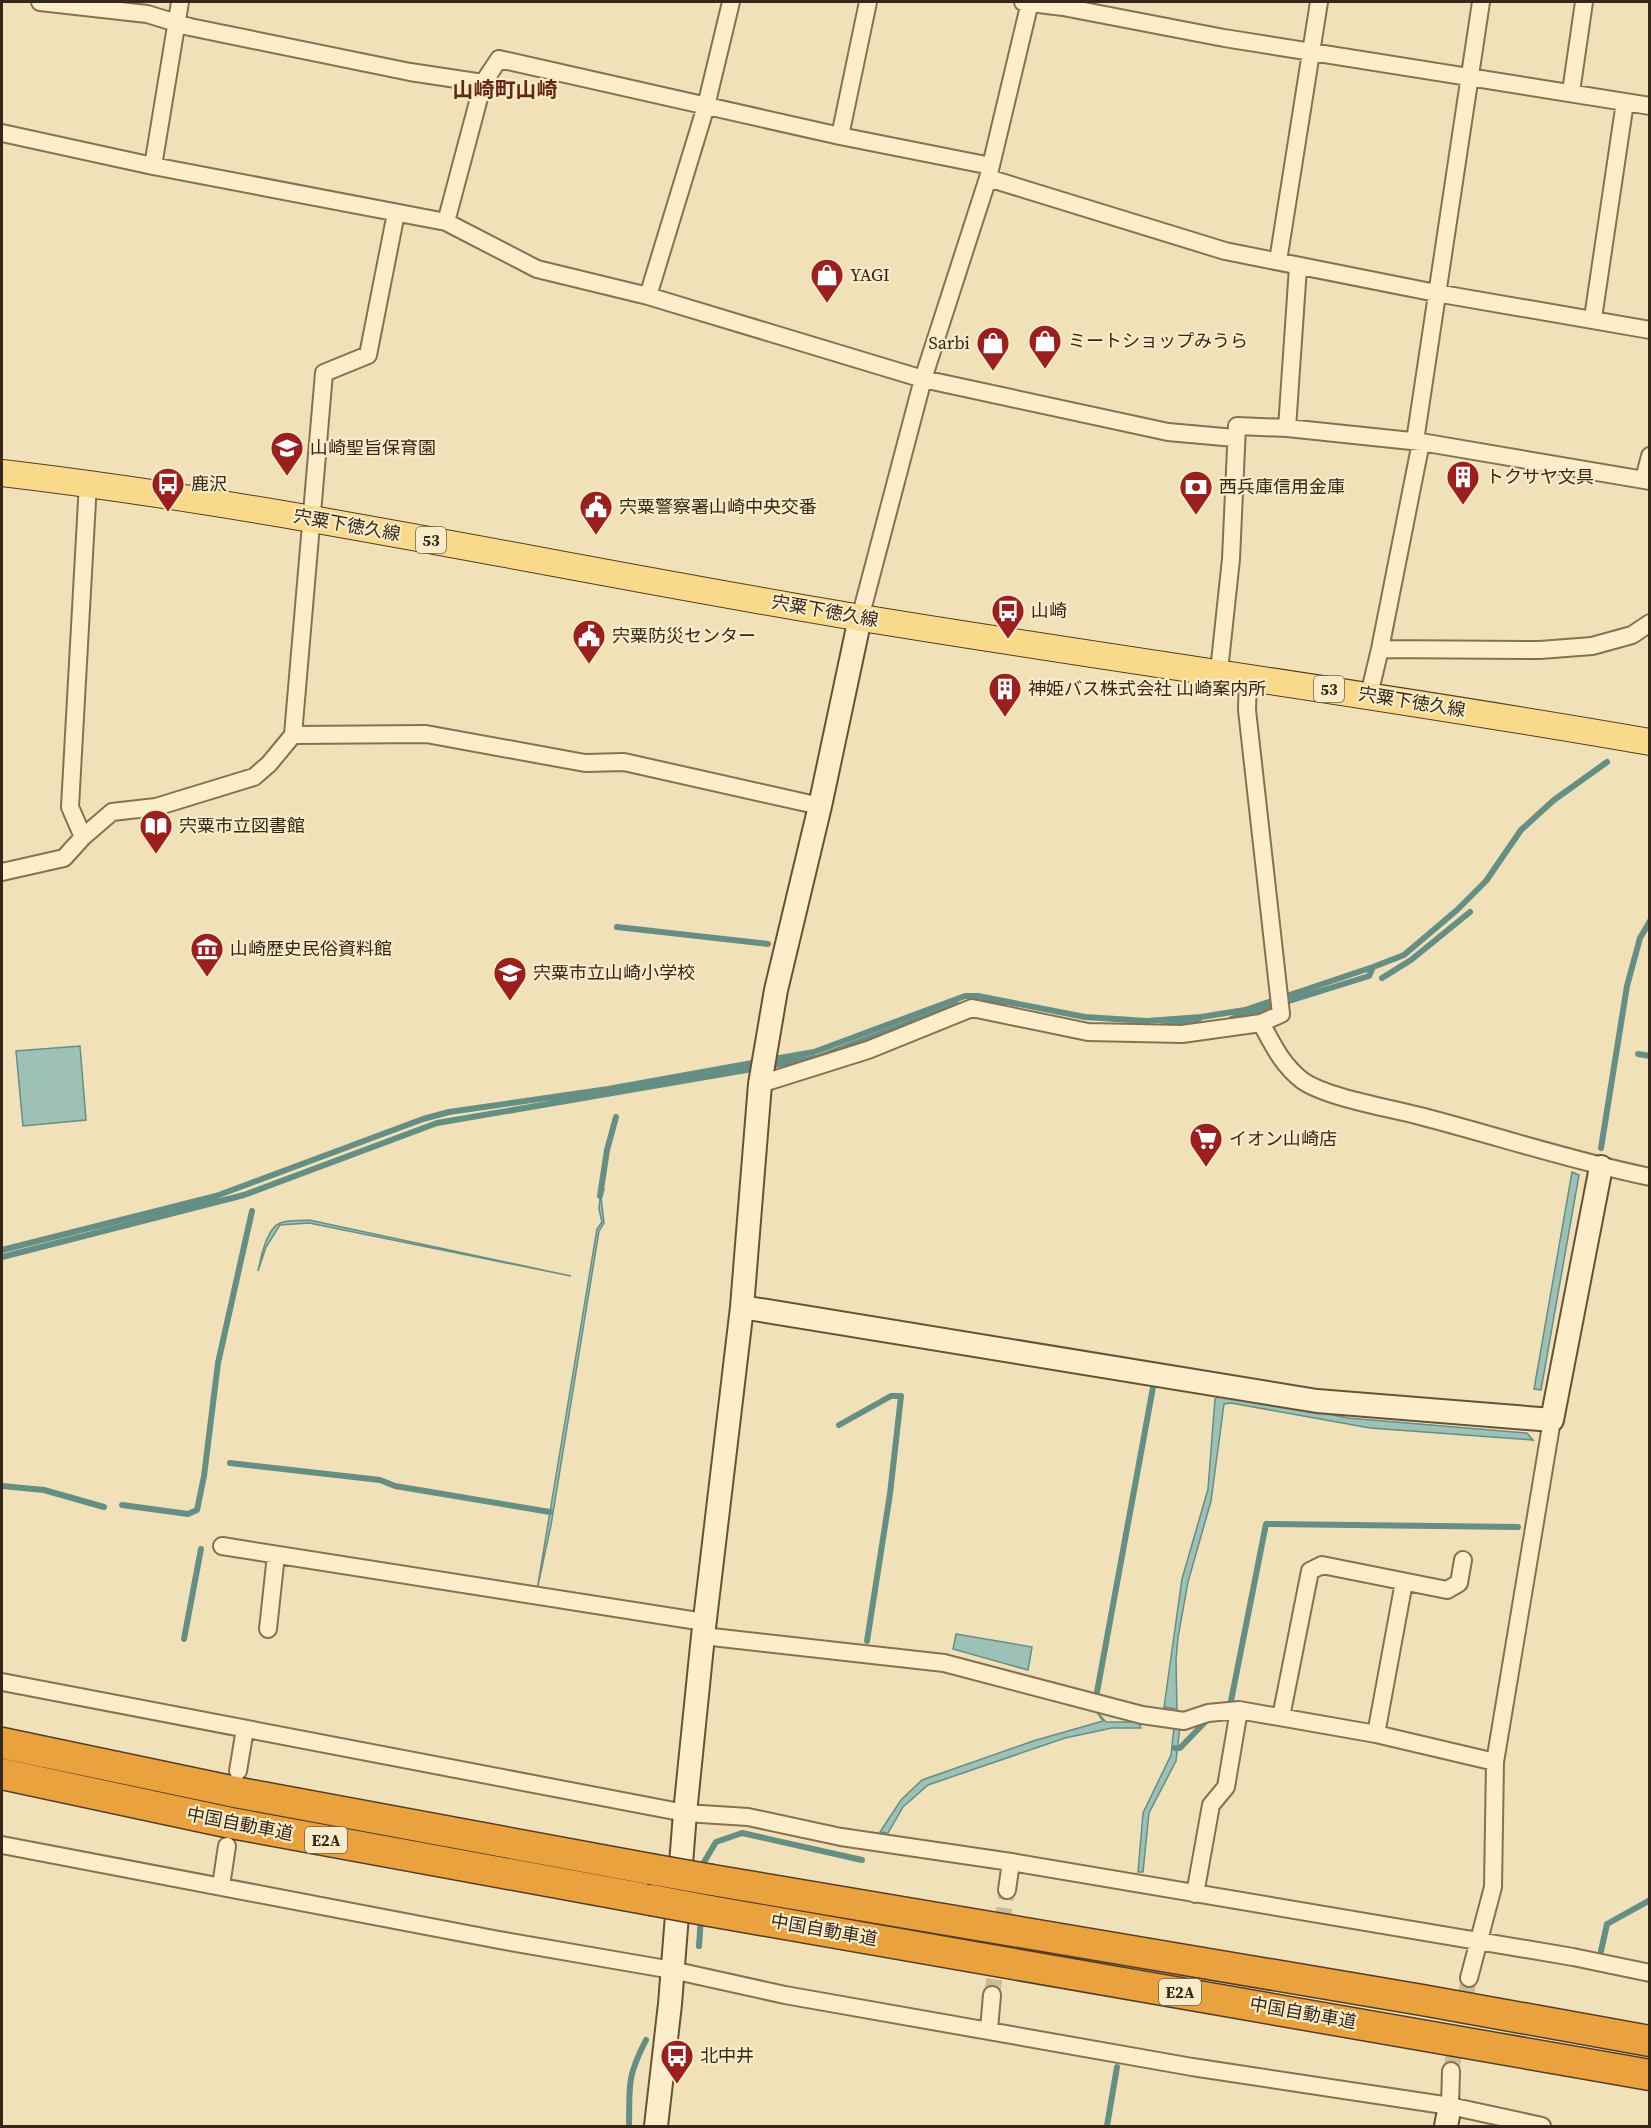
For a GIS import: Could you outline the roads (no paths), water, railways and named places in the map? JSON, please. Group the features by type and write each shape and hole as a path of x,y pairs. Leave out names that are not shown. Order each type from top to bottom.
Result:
{"highway":[{"name":"中国自動車道","path":"2,1743 240,1793 650,1869 1650,2041"},
{"name":"中国自動車道","path":"2,1774 231,1823 710,1911 1650,2075"}],"main road":[{"name":"宍粟下徳久線","path":"2,473 88,483 310,518 860,618 1368,695 1650,742"}],"street":[{"path":"40,2 147,14 410,72 483,83"},
{"path":"153,166 180,2"},
{"path":"648,296 706,106 731,2"},
{"path":"840,136 868,2"},
{"path":"656,2127 703,1629 742,1307 760,1084 776,990 820,806 860,618 923,379 989,172 1027,2 1312,52 1471,75 1650,105"},
{"path":"1278,261 1319,2"},
{"path":"1368,695 1380,649 1418,442 1436,293 1481,2"},
{"path":"1571,92 1584,2"},
{"path":"446,222 483,83 499,59 989,172 1168,235 1225,251 1436,293 1593,318 1650,330"},
{"path":"1593,318 1625,102"},
{"path":"2,133 153,166 446,222 537,269 648,296 923,379 1168,432 1235,438"},
{"path":"2,872 64,858 83,837 112,812 156,807 254,777 269,764 293,735 324,373 368,355 396,213"},
{"path":"1287,428 1298,267"},
{"path":"1219,672 1231,559 1237,426 1287,428 1418,442 1647,480 1650,456"},
{"path":"83,837 70,807 88,483"},
{"path":"1380,649 1540,650 1592,646 1632,635 1650,623"},
{"path":"760,1084 868,1050 972,1008 1088,1032 1182,1034 1261,1023 1281,1014 1247,710 1248,677"},
{"path":"293,735 426,734 585,763 624,762 820,806"},
{"path":"1261,1023 1281,1062 1305,1082 1341,1095 1601,1167 1650,1177"},
{"path":"1468,1978 1493,1887 1496,1761 1552,1420 1601,1167"},
{"path":"742,1307 1317,1401 1552,1420"},
{"path":"222,1546 703,1629 944,1663 1142,1715 1184,1720 1208,1713 1239,1710 1376,1734 1496,1761"},
{"path":"268,1629 276,1555"},
{"path":"1281,1717 1310,1571 1322,1565 1447,1590 1459,1583 1463,1560"},
{"path":"1376,1734 1404,1582"},
{"path":"2,1682 685,1813 748,1816 841,1837 1011,1862 1573,1957 1650,1973"},
{"path":"1195,1894 1211,1805 1226,1787 1239,1710"},
{"path":"238,1771 245,1729"},
{"path":"2,1845 499,1940 672,1970 785,1995 989,2029 1448,2116 1542,2127"},
{"path":"221,1886 227,1846"},
{"path":"1007,1890 1011,1862"},
{"path":"989,2029 992,1995"},
{"path":"1448,2116 1451,2071"}],"water":[{"path":"80,1046 86,1120 23,1126 16,1051"},
{"path":"1572,1172 1579,1175 1541,1390 1534,1389"},
{"path":"601,1189 604,1189 601,1197 604,1223 599,1231 551,1525 537,1590 597,1229 602,1222 599,1209"},
{"path":"309,1220 571,1276 309,1223 280,1225 266,1247 258,1271 265,1244 275,1226 287,1221"},
{"path":"1222,1393 1348,1418 1527,1433 1533,1440 1370,1428 1231,1403 1224,1404 1211,1501 1188,1582 1178,1637 1177,1709 1164,1707 1182,1579 1208,1489 1215,1399"},
{"path":"956,1634 1032,1647 1028,1670 953,1649"},
{"path":"1096,1711 1106,1722 1139,1722 1141,1728 1112,1728 1065,1738 928,1785 903,1807 888,1833 880,1832 901,1800 922,1780 1033,1741 1103,1721"},
{"path":"1174,1727 1180,1727 1176,1761 1149,1813 1143,1872 1138,1872 1143,1813 1171,1755"}],"waterway":[{"path":"768,1060 814,1052 965,996 978,996 1085,1017 1147,1021 1201,1017 1245,1010 1373,967 1404,955 1457,910 1486,881 1521,830 1554,800 1607,762"},
{"path":"1382,978 1411,960 1470,912"},
{"path":"1601,1148 1627,986 1640,938 1650,921"},
{"path":"617,927 768,944"},
{"path":"1231,1019 1369,976 1373,967"},
{"path":"979,1002 1004,1007"},
{"path":"768,1066 816,1058 958,1005"},
{"path":"1163,1026 1200,1023"},
{"path":"1638,1054 1650,1056"},
{"path":"2,1250 216,1196 423,1119 449,1112 608,1089 758,1062"},
{"path":"2,1257 244,1195 437,1123 758,1068"},
{"path":"600,1196 607,1150 616,1117"},
{"path":"122,1505 188,1514 197,1510 204,1476 218,1363 252,1211"},
{"path":"1097,1692 1154,1382"},
{"path":"839,1425 891,1396 901,1396 890,1494 867,1641"},
{"path":"230,1463 380,1480 395,1486 550,1512"},
{"path":"2,1486 44,1490 104,1507"},
{"path":"1231,1701 1266,1524 1518,1527"},
{"path":"184,1639 201,1549"},
{"path":"1175,1748 1180,1748 1207,1720"},
{"path":"704,1871 704,1862 716,1842 742,1833 862,1860"},
{"path":"1601,1951 1607,1924 1650,1900"},
{"path":"699,1946 701,1917"},
{"path":"629,2126 632,2074 646,2040"},
{"path":"1107,2126 1117,2067"}],"tunnel":[{"path":"992,1995 1007,1890"},
{"path":"1451,2071 1469,1978"}],"place":[{"name":"YAGI","path":"827,304"},
{"name":"ミートショップみうら","path":"1045,370"},
{"name":"Sarbi","path":"993,372"},
{"name":"山崎聖旨保育園","path":"287,477"},
{"name":"トクサヤ文具","path":"1463,506"},
{"name":"鹿沢","path":"168,513"},
{"name":"西兵庫信用金庫","path":"1196,516"},
{"name":"宍粟警察署山崎中央交番","path":"596,536"},
{"name":"山崎","path":"1008,640"},
{"name":"宍粟防災センター","path":"589,665"},
{"name":"神姫バス株式会社 山崎案内所","path":"1005,718"},
{"name":"宍粟市立図書館","path":"156,855"},
{"name":"山崎歴史民俗資料館","path":"207,978"},
{"name":"宍粟市立山崎小学校","path":"510,1002"},
{"name":"イオン山崎店","path":"1206,1168"},
{"name":"北中井","path":"677,2085"}],"district":[{"name":"山崎町山崎","path":"505,90"}]}
